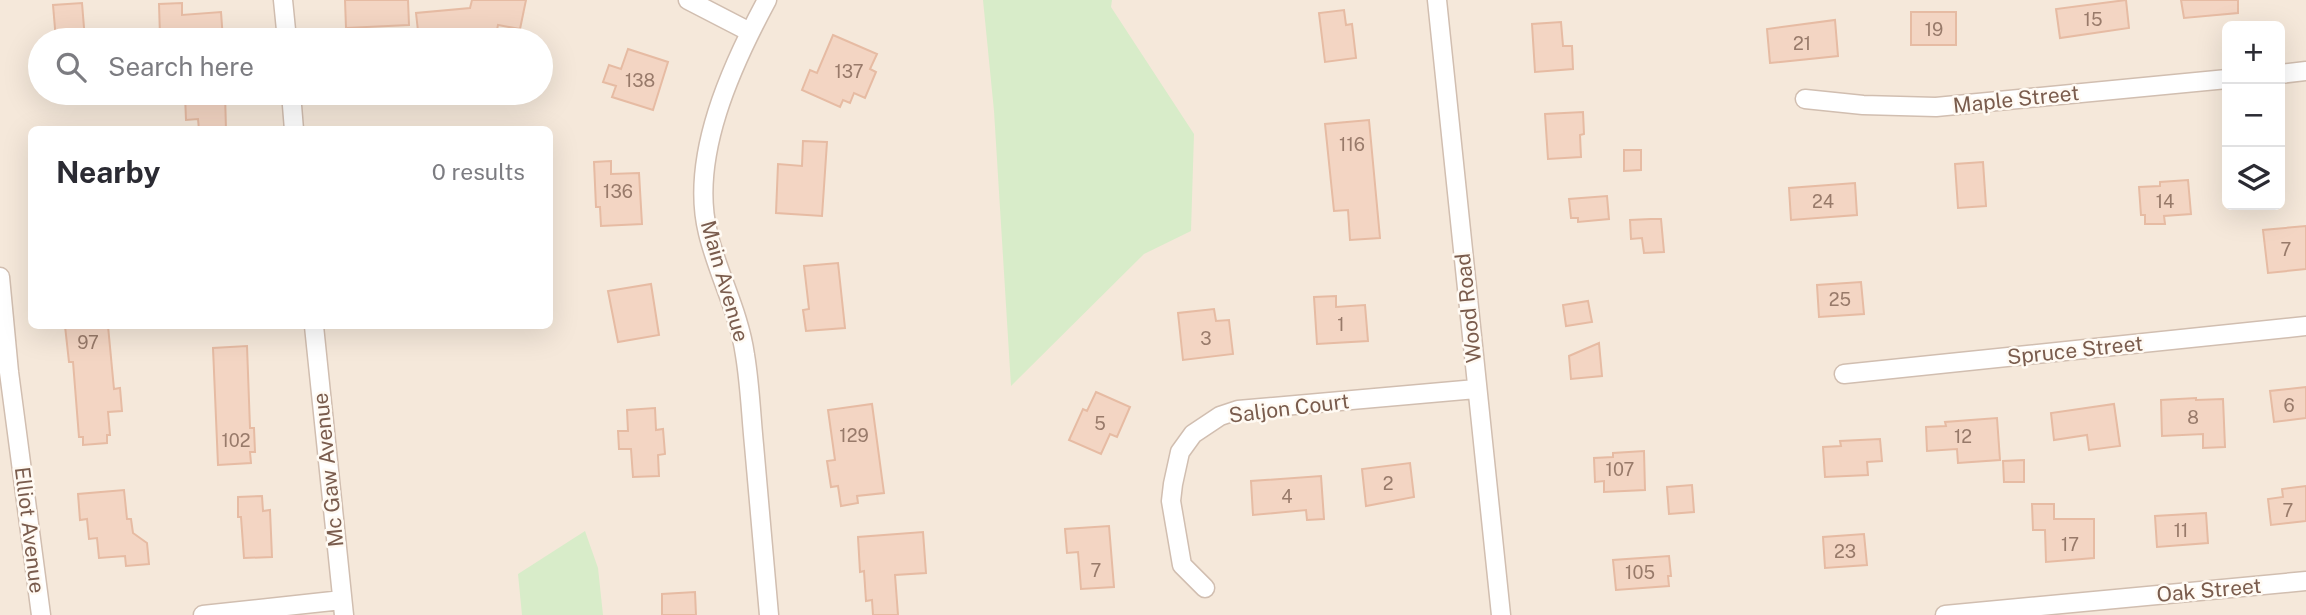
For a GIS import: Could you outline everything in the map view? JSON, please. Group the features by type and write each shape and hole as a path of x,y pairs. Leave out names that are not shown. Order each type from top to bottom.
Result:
{"street":[{"path":"284,0 286,28"},
{"path":"688,0 750,32"},
{"name":"Main Avenue","path":"767,0 735,68 707,156 702,191 707,230 737,315 744,349 769,615"},
{"name":"Wood Road","path":"1437,0 1501,615"},
{"path":"2285,73 2306,71"},
{"name":"Maple Street","path":"1805,99 1863,105 1936,107 2222,79"},
{"path":"292,105 295,126"},
{"name":"Elliot Avenue","path":"0,277 9,372 41,615"},
{"name":"Spruce Street","path":"1844,374 2306,326"},
{"name":"Mc Gaw Avenue","path":"314,329 343,607"},
{"name":"Saljon Court","path":"1205,588 1182,565 1171,501 1180,452 1193,434 1220,416 1238,410 1476,389"},
{"name":"Oak Street","path":"1945,615 2306,581"},
{"path":"203,615 343,607"}],"shaded area":[{"path":"0,0 2306,0 2306,615 0,615"}],"green space":[{"path":"983,0 1112,0 1111,7 1194,134 1191,231 1144,254 1011,386 994,111"},
{"path":"585,531 598,568 603,615 522,615 518,574"}],"building":[{"path":"345,0 408,0 409,25 346,28"},
{"path":"472,0 526,0 520,28 498,25 497,28 418,28 416,13 470,8"},
{"path":"2126,0 2129,28 2060,38 2056,9"},
{"path":"2181,0 2238,0 2238,13 2184,18"},
{"path":"82,3 84,28 55,28 53,5"},
{"path":"182,3 182,15 221,12 222,28 160,28 159,4"},
{"path":"1344,10 1346,25 1352,24 1356,58 1325,62 1319,13"},
{"path":"1911,12 1956,12 1956,45 1911,45"},
{"path":"1835,20 1838,56 1770,63 1767,29"},
{"path":"1561,22 1563,46 1572,46 1573,69 1535,72 1532,24"},
{"path":"833,35 877,54 870,69 876,72 865,98 854,93 850,103 843,100 840,107 802,90 810,70 817,73"},
{"path":"628,49 668,62 653,110 612,97 616,86 603,82 609,65 621,69"},
{"path":"185,105 225,105 226,126 199,126 198,119 186,120"},
{"path":"1583,112 1581,157 1548,159 1545,114"},
{"path":"1369,120 1380,238 1350,240 1348,210 1334,211 1325,124"},
{"path":"803,141 827,142 822,216 776,213 778,164 802,166"},
{"path":"1624,150 1641,150 1641,170 1624,171"},
{"path":"611,161 611,174 639,173 642,224 601,226 600,207 596,207 594,162"},
{"path":"1983,162 1986,206 1958,208 1955,164"},
{"path":"2188,180 2191,214 2164,216 2165,224 2145,224 2145,215 2141,215 2139,187"},
{"path":"1855,183 1857,215 1791,220 1789,188"},
{"path":"1607,196 1609,219 1578,222 1578,218 1571,218 1569,199"},
{"path":"1661,219 1664,252 1644,253 1642,238 1631,239 1630,220"},
{"path":"2306,226 2306,269 2268,273 2263,230"},
{"path":"838,263 845,328 806,331 803,310 809,309 804,266"},
{"path":"1861,282 1864,314 1819,317 1817,285"},
{"path":"651,284 659,335 618,342 608,291"},
{"path":"1336,296 1336,307 1365,305 1368,341 1317,344 1314,297"},
{"path":"1588,301 1592,322 1566,326 1563,305"},
{"path":"1214,309 1216,321 1229,320 1233,354 1183,360 1178,313"},
{"path":"65,329 108,329 114,389 120,388 122,411 108,412 110,435 107,435 107,443 83,445 83,437 79,437 73,362 69,362"},
{"path":"1599,343 1602,376 1571,379 1569,356"},
{"path":"247,346 250,428 254,428 255,452 250,452 251,463 218,465 213,348"},
{"path":"2306,387 2306,418 2274,422 2270,391"},
{"path":"1096,392 1130,407 1117,437 1110,434 1101,454 1069,440 1083,409 1087,411"},
{"path":"2223,399 2225,447 2203,448 2203,434 2162,436 2161,400"},
{"path":"872,404 884,493 857,496 858,503 841,506 838,486 831,487 827,461 835,460 828,410"},
{"path":"2114,404 2120,446 2089,450 2087,435 2054,440 2051,413"},
{"path":"655,408 656,430 663,429 665,454 658,455 659,476 633,477 631,449 619,449 618,431 628,431 627,410"},
{"path":"1997,418 2000,460 1958,463 1957,449 1927,451 1926,427 1946,426 1945,422"},
{"path":"1880,439 1882,461 1867,462 1868,475 1825,477 1823,447 1841,446 1840,441"},
{"path":"1644,451 1645,490 1604,492 1604,481 1595,482 1594,458 1613,457 1613,453"},
{"path":"2024,460 2024,482 2004,482 2003,461"},
{"path":"1410,463 1414,497 1366,506 1362,469"},
{"path":"1321,476 1324,519 1307,520 1306,510 1253,515 1251,481"},
{"path":"1692,485 1694,512 1669,514 1667,487"},
{"path":"2306,486 2306,521 2271,525 2268,499 2283,497 2282,489"},
{"path":"124,490 127,519 131,519 133,533 147,543 149,564 126,566 125,556 99,558 97,538 89,539 87,519 80,520 78,494"},
{"path":"262,496 263,511 270,510 272,557 244,558 238,497"},
{"path":"2032,504 2054,504 2054,519 2094,519 2094,558 2046,562 2045,530 2033,530"},
{"path":"2206,513 2208,543 2157,547 2155,516"},
{"path":"1109,526 1114,587 1081,589 1078,552 1067,553 1065,529"},
{"path":"923,532 926,573 895,575 898,615 873,615 872,600 866,601 864,571 860,572 858,537"},
{"path":"1864,534 1867,565 1825,568 1823,537"},
{"path":"1669,556 1669,586 1616,590 1613,560"},
{"path":"695,592 696,615 662,615 662,594"}]}
